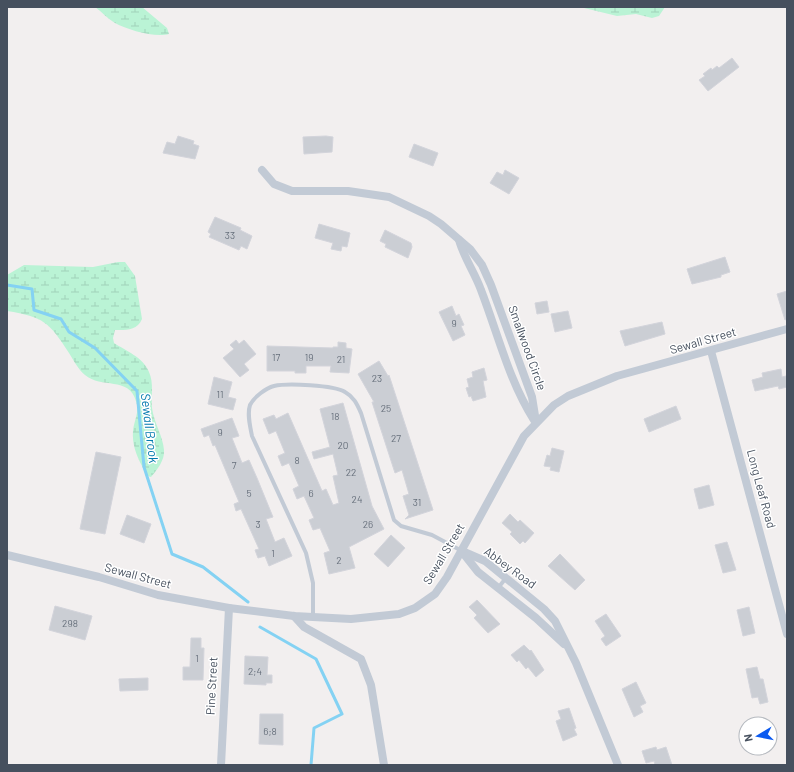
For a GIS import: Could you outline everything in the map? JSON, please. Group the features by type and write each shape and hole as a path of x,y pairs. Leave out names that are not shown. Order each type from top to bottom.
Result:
{"street":[{"name":"Smallwood Circle","path":"262,170 274,184 292,191 348,191 389,197 429,216 441,224 459,240 476,257 491,285 532,397 536,422"},
{"name":"Smallwood Circle","path":"459,240 462,252 481,289 522,401 536,422"},
{"name":"Sewall Street","path":"7,555 99,577 152,594 229,608 294,616 352,619 399,614 428,601 448,577 524,436 554,405 568,396 617,376 711,351 787,328"},
{"name":"Long Leaf Road","path":"711,351 787,634"},
{"name":"Abbey Road","path":"462,551 485,561 544,609 555,621 569,649 618,765"},
{"name":"Abbey Road","path":"462,551 478,572 536,618 569,649"},
{"path":"779,602 787,600"},
{"name":"Pine Street","path":"221,765 229,608"},
{"path":"294,616 304,628 361,659 371,685 384,765"}],"lane":[{"path":"481,289 491,285"},
{"path":"313,617 313,584 306,553 252,436 249,417 250,404 262,392 275,386 325,386 344,391 355,400 361,413 394,520 402,526 432,535 462,551"},
{"path":"498,588 506,578"},
{"path":"536,618 544,609"}],"green space":[{"path":"95,7 142,7 167,28 169,34 156,35 142,33 120,26"},
{"path":"580,7 665,7 659,16 652,18 636,14 617,16"},
{"path":"125,262 135,276 142,319 134,328 127,330 115,330 113,338 114,343 143,362 151,376 153,414 164,450 162,461 151,477 144,471 135,449 133,431 137,405 132,393 121,385 91,379 78,368 56,334 44,323 29,316 7,311 7,275 24,265 93,267"}],"building":[{"path":"732,58 739,67 708,91 699,80 705,76 703,74 711,68 712,70 717,66 719,68"},
{"path":"178,136 194,141 193,144 199,146 195,159 163,153 167,142 175,144"},
{"path":"303,137 333,137 332,152 304,154"},
{"path":"414,144 438,153 433,166 409,157"},
{"path":"505,170 519,178 509,194 490,183 497,172 503,175"},
{"path":"215,217 241,228 240,230 252,236 247,249 241,246 239,250 209,237 211,234 208,232"},
{"path":"319,224 350,233 347,247 342,246 341,251 331,249 333,243 315,238"},
{"path":"385,230 411,243 412,247 408,258 385,247 386,244 380,241"},
{"path":"725,257 730,272 721,275 721,277 692,284 687,269"},
{"path":"787,291 787,319 785,320 777,294"},
{"path":"547,301 549,312 537,314 535,303"},
{"path":"452,306 456,316 459,314 464,325 461,326 465,335 453,341 439,312"},
{"path":"568,311 572,328 555,332 551,314"},
{"path":"662,322 665,334 625,346 620,331"},
{"path":"236,340 239,344 244,340 256,354 244,364 249,370 240,377 223,358 234,349 230,345"},
{"path":"338,342 346,343 346,348 352,349 349,373 330,372 331,366 306,366 306,373 295,373 295,371 267,371 267,346 333,348 338,347"},
{"path":"379,361 388,376 389,375 433,510 405,519 409,515 403,496 409,494 402,470 395,473 372,402 374,402 358,374"},
{"path":"484,368 487,380 483,381 486,397 473,401 471,396 469,397 466,388 469,387 467,379 473,377 472,372"},
{"path":"781,369 782,377 786,376 787,387 779,389 778,386 755,391 752,380 763,377 762,373"},
{"path":"214,377 232,382 228,397 236,399 233,410 208,404"},
{"path":"343,403 372,506 384,529 349,547 355,568 329,574 324,553 330,551 320,528 313,530 309,520 314,518 304,496 297,499 293,489 299,486 289,463 282,466 278,456 285,453 276,431 269,434 263,419 274,415 276,419 288,413 322,491 326,489 333,505 339,503 333,476 338,475 333,454 314,459 312,452 330,447 320,409"},
{"path":"676,406 681,419 649,432 644,419"},
{"path":"232,418 239,436 232,438 242,463 249,460 257,478 273,517 266,519 275,542 284,538 292,556 269,566 265,556 258,558 255,550 259,549 241,509 236,511 234,504 239,502 215,445 213,446 209,435 204,437 201,429"},
{"path":"552,448 564,451 559,472 550,470 551,467 544,466 547,455 550,456"},
{"path":"96,452 121,457 105,534 80,529"},
{"path":"709,485 714,505 699,509 694,489"},
{"path":"510,514 518,522 520,520 534,533 525,543 523,541 520,544 510,534 512,532 502,523"},
{"path":"127,515 151,524 144,543 120,534"},
{"path":"391,535 405,548 388,567 374,554"},
{"path":"727,542 736,570 723,573 715,545"},
{"path":"560,554 585,580 575,590 548,566"},
{"path":"477,600 500,624 488,633 474,618 477,615 469,607"},
{"path":"55,606 92,616 85,640 49,630"},
{"path":"749,607 755,633 743,636 737,610"},
{"path":"606,614 621,636 606,646 601,639 605,636 595,621"},
{"path":"191,638 201,638 201,648 204,648 203,680 183,680 183,667 190,667"},
{"path":"524,645 530,651 531,650 544,670 536,677 528,667 526,669 519,660 517,662 511,655"},
{"path":"245,656 268,657 267,675 272,675 272,683 266,683 266,685 244,684"},
{"path":"757,667 760,679 763,679 768,702 760,704 758,697 752,698 746,669"},
{"path":"148,678 148,690 120,691 119,679"},
{"path":"636,682 646,703 640,706 643,712 634,717 622,689"},
{"path":"569,708 577,735 563,741 556,721 561,719 558,711"},
{"path":"260,714 283,714 283,745 259,744"},
{"path":"656,747 657,750 666,747 672,765 655,765 654,761 646,763 642,751"}],"waterway":[{"name":"Sewall Brook","path":"7,285 32,289 34,310 61,319 69,332 95,348 137,391 144,467 172,554 203,567 248,602"},
{"name":"Sewall Brook","path":"260,627 316,659 342,714 314,728 311,765"}]}
